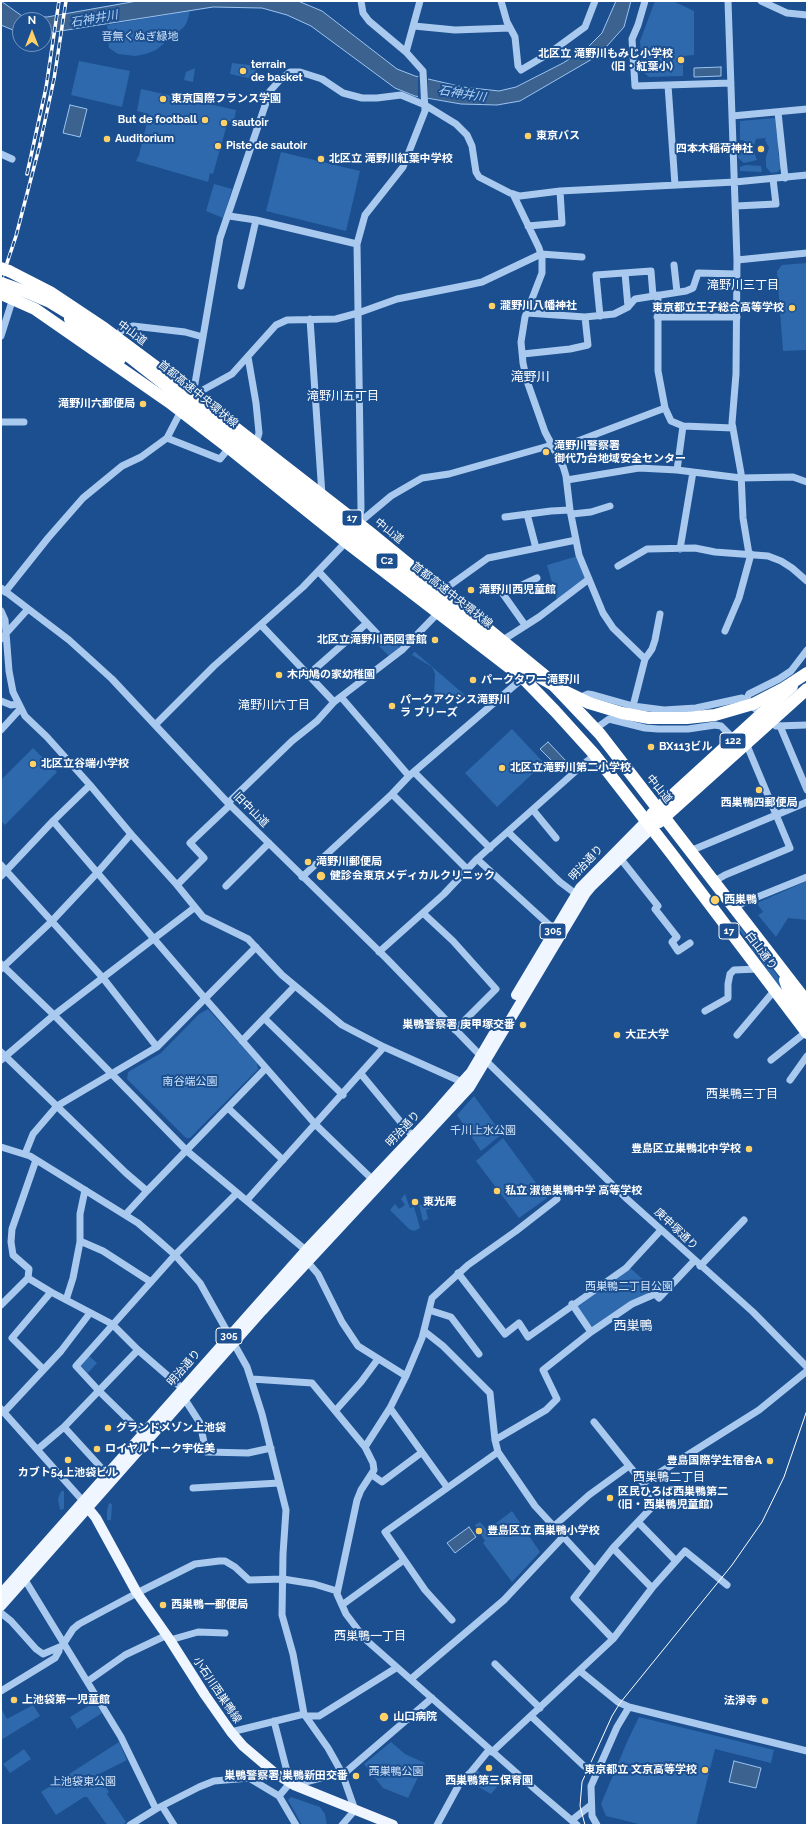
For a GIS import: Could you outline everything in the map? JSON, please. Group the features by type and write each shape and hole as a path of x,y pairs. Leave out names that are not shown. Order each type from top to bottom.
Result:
{"highway":[{"path":"4,273 90,334 129,367 156,393"},
{"name":"中山道","path":"4,273 44,288 115,337 359,523 503,640 544,675 572,702 661,813"},
{"name":"首都高速中央環状線","path":"1,285 26,292 50,302 93,328 513,659 562,690 589,703 622,713 649,718 687,718 715,715 753,704 784,688 807,673"},
{"name":"17","path":"1,294 35,308 65,328 181,411 229,448 346,542 522,678 555,710 595,756"},
{"name":"明治通り","path":"769,722 807,673"},
{"name":"明治通り","path":"649,825 740,741 769,722 807,689"},
{"name":"白山通り","path":"595,756 806,1033"},
{"name":"白山通り","path":"661,813 807,1002"},
{"path":"781,970 790,995 806,1016 806,1033"}],"main road":[{"name":"明治通り","path":"307,1256 470,1087 483,1058 557,932 576,894 606,860 649,825"},
{"name":"明治通り","path":"557,932 590,887 649,825"},
{"name":"明治通り","path":"1,1594 86,1504 483,1058"},
{"name":"明治通り","path":"1,1606 25,1580 108,1474 143,1434 184,1394"},
{"name":"小石川西巣鴨線","path":"86,1504 96,1518 137,1593 231,1732 256,1759 292,1784 393,1825"}],"street":[{"path":"359,523 361,509 357,244 365,215 403,167 425,111 423,75 417,64 406,52 369,21 363,13 361,1"},
{"path":"406,52 420,1"},
{"path":"501,1 504,13 514,36 518,66 521,70 548,54 585,27 596,1"},
{"path":"645,1 632,39 635,86 731,83"},
{"path":"725,631 740,598 750,554 743,518 741,478 733,428 738,260 728,1"},
{"path":"761,1 787,13 807,15"},
{"path":"414,26 455,30 510,28"},
{"path":"193,395 219,245 270,91 290,72 300,72 322,79 343,93 362,98 377,98 401,94 425,102 456,124 467,135 470,142 476,172 480,177 513,194 530,196 560,191 735,182 807,176"},
{"path":"668,85 675,185"},
{"path":"732,116 807,109"},
{"path":"778,112 785,178"},
{"path":"1,154 12,159"},
{"path":"736,206 776,204 773,179"},
{"path":"528,226 562,224 560,191"},
{"path":"513,194 541,254 542,273 523,326 521,342 522,363 545,432 563,466 567,480 579,555 603,613 613,628 645,659"},
{"path":"229,216 256,220 357,244"},
{"path":"241,286 256,220"},
{"path":"738,260 807,253"},
{"path":"3,590 83,498 122,466 141,457 167,438 181,411 193,395 232,374 276,324 287,320 336,319 397,299 482,282 541,254 582,257"},
{"path":"674,264 677,292"},
{"path":"600,316 596,275 651,271 657,317 658,371 665,408 671,421 683,426 733,428"},
{"path":"625,273 628,307"},
{"path":"528,313 586,317 614,314 628,307 635,299 693,288 698,273 737,274"},
{"path":"1,336 13,298"},
{"path":"522,354 570,349 588,345 586,317"},
{"path":"657,317 737,317"},
{"path":"310,319 322,495"},
{"path":"115,337 121,331 133,326 185,332 202,337"},
{"path":"248,357 258,418 259,432 256,444"},
{"path":"359,523 391,496 422,478 449,474 553,447 665,408"},
{"path":"1,422 24,422"},
{"path":"677,470 683,426"},
{"path":"167,438 220,459 229,448"},
{"path":"567,480 639,468 677,470 741,478 793,477 807,482"},
{"path":"680,549 693,472"},
{"path":"505,517 527,514 591,512 610,506"},
{"path":"527,514 536,548"},
{"path":"442,590 483,560 496,555 576,540"},
{"path":"155,725 214,666 261,626 319,572 346,542"},
{"path":"618,566 647,549 695,548 715,552 768,556 781,561 792,568 807,581"},
{"path":"319,572 379,636"},
{"path":"525,624 503,594 537,578"},
{"path":"503,640 525,624 539,617 589,579"},
{"name":"旧中山道","path":"3,590 69,640 112,680 229,804 379,952 483,1058"},
{"path":"1,640 28,609"},
{"path":"1,611 6,620 9,671 13,692 25,716 47,737 90,785 131,834 177,885 194,908 203,917 248,939 295,986 342,1025 384,1047 462,1082"},
{"path":"177,885 204,858 190,843 292,741 317,721 334,702 402,650 438,613"},
{"path":"628,724 645,659 656,640 660,614"},
{"path":"308,675 367,623"},
{"path":"261,626 334,702"},
{"path":"746,700 749,694 779,679 791,671 807,650"},
{"path":"302,877 392,794 411,774 522,678"},
{"path":"572,702 588,694 633,706 664,710 696,708 742,698 769,722 807,790"},
{"path":"341,697 411,774 490,848"},
{"path":"1,701 20,706"},
{"path":"1,730 20,706"},
{"path":"696,708 702,727"},
{"path":"595,729 609,719 658,729 688,729 721,726 740,741 776,815 790,848 724,875 713,882"},
{"path":"769,722 807,725"},
{"path":"379,952 423,913 490,848 586,762 595,756"},
{"path":"90,785 3,871 103,978 157,1047"},
{"path":"392,794 468,870"},
{"path":"690,851 807,802"},
{"path":"533,810 556,838"},
{"path":"53,821 266,1068 316,1124 373,1180"},
{"path":"508,832 560,882 576,894"},
{"path":"131,834 51,922 2,967 54,1015 187,1151 247,1200 307,1256 326,1287 342,1322 363,1350 406,1376"},
{"path":"226,886 269,843"},
{"path":"478,859 557,932"},
{"path":"624,863 658,906 655,909 677,937 672,942 678,951 690,943"},
{"path":"734,908 745,902 807,877"},
{"path":"147,1191 126,1173 3,1056 194,908"},
{"path":"423,913 453,941 496,989 455,1030"},
{"path":"25,1154 33,1134 57,1106 157,1047 256,947"},
{"path":"705,1011 728,998 730,974 734,970 758,969"},
{"path":"242,1041 295,986"},
{"path":"737,1035 774,991"},
{"path":"264,1018 343,1095"},
{"path":"771,1060 806,1033"},
{"path":"247,1200 343,1095 384,1047"},
{"path":"790,1080 807,1056"},
{"name":"庚申塚通り","path":"483,1058 616,1189 697,1264 758,1317 807,1367"},
{"path":"125,1215 266,1068"},
{"path":"361,1074 413,1137"},
{"path":"228,1108 283,1160"},
{"path":"1,1147 25,1154 85,1190 138,1224 175,1255 200,1284 248,1367 271,1448 286,1510 283,1554 282,1614 293,1654 305,1715 342,1773 355,1810 342,1825"},
{"path":"1,1304 28,1278 29,1269 14,1255 11,1242 12,1229 36,1160"},
{"path":"66,1300 73,1278 80,1241 80,1214 85,1190"},
{"path":"143,1434 76,1366 175,1255 238,1193"},
{"path":"365,1447 390,1408 406,1376 424,1331 432,1298 458,1273 557,1199"},
{"path":"495,1440 546,1410 557,1399 542,1370 591,1332 632,1304 656,1294 659,1298 744,1220"},
{"path":"458,1273 505,1334 519,1323 528,1337 572,1304 626,1268 662,1230"},
{"path":"80,1241 103,1251 151,1282"},
{"path":"28,1278 51,1292 112,1324 184,1394 200,1423 206,1452 248,1453 271,1448"},
{"path":"43,1369 12,1338 51,1292"},
{"path":"572,1304 591,1332"},
{"path":"429,1310 451,1317 479,1354"},
{"path":"86,1504 38,1449 2,1411 61,1351 90,1313"},
{"path":"424,1331 443,1346 490,1393 495,1440 498,1452 535,1506 595,1570"},
{"path":"38,1449 64,1427 138,1350"},
{"path":"336,1410 361,1382 378,1359"},
{"path":"643,1483 759,1410 807,1371"},
{"path":"252,1379 312,1383 336,1410 365,1447 373,1463 374,1470 372,1475 361,1490 357,1500 337,1591 346,1614 365,1639 396,1668 411,1679 491,1751 575,1823 590,1805"},
{"path":"390,1408 447,1487"},
{"path":"594,1422 643,1483 652,1507 613,1548 574,1598 614,1639"},
{"path":"64,1427 108,1474"},
{"path":"452,1620 425,1590 385,1532 498,1452"},
{"path":"372,1475 382,1482 422,1453"},
{"path":"553,1526 589,1495 630,1466"},
{"path":"193,1488 279,1483"},
{"path":"638,1522 676,1561"},
{"path":"411,1679 504,1600 563,1537"},
{"path":"613,1548 652,1588"},
{"path":"437,1825 461,1781 491,1751 614,1639 652,1588 685,1551 727,1585"},
{"path":"1,1613 11,1620 36,1649 43,1654 57,1649 64,1644 73,1629 79,1624 196,1564 219,1560 230,1564 249,1580 283,1579 314,1584 337,1591"},
{"path":"342,1604 404,1560"},
{"path":"25,1580 88,1682 159,1808 174,1825"},
{"path":"88,1682 125,1655 168,1638 198,1632 225,1633"},
{"path":"1,1691 55,1658 59,1651 57,1649"},
{"path":"495,1664 540,1708"},
{"path":"231,1732 305,1715 319,1716 396,1668"},
{"path":"580,1671 618,1702 629,1707 807,1751"},
{"path":"279,1796 292,1784 347,1771 432,1698"},
{"path":"596,1825 592,1816 590,1805 591,1786 617,1727 629,1707"},
{"path":"531,1716 584,1766 597,1772"},
{"path":"274,1721 292,1784"},
{"path":"130,1825 159,1808 214,1781 249,1778 279,1796 296,1825"}],"green space":[{"path":"655,1 673,1 694,11 694,55 683,56 683,76 649,77 642,71 640,41"},
{"name":"音無くぬぎ緑地","path":"190,11 184,27 156,50 135,56 118,54 109,48 107,25"},
{"path":"79,61 130,71 122,107 71,95"},
{"name":"terrain de basket","path":"232,63 257,66 253,79 230,74"},
{"path":"195,68 193,82 184,80 186,72"},
{"path":"141,89 236,110 234,122 228,121 213,174 210,173 208,182 136,161 139,155 149,114 137,111"},
{"path":"775,118 778,136 778,154 782,166 778,172 771,173 766,167 766,157 769,148 765,140 766,138 756,139 753,149 757,160 744,163 738,158 738,151 744,140 740,140 740,121"},
{"path":"281,152 360,171 346,231 266,211"},
{"path":"746,165 761,166 762,172 740,171 740,167"},
{"path":"214,184 232,189 223,218 206,211"},
{"name":"東京都立王子総合高等学校","path":"807,263 807,350 783,351 777,271 782,265"},
{"path":"578,556 585,579 557,600 547,565"},
{"path":"385,633 401,648 390,657 376,643"},
{"path":"415,652 466,696 464,699 458,694 451,696 449,693 443,699 437,698 434,695 435,674 432,667 412,655"},
{"path":"512,729 544,763 497,807 465,773"},
{"path":"33,748 57,772 5,825 1,821 1,780"},
{"path":"807,881 807,920 788,918 776,937 758,915 763,912 757,903"},
{"path":"741,928 778,976 787,994 785,995 760,962 739,929"},
{"name":"南谷端公園","path":"208,1009 257,1063 258,1069 190,1138 186,1138 127,1079 128,1072 161,1053 199,1014"},
{"name":"千川上水公園","path":"474,1096 502,1134 481,1151 457,1115"},
{"path":"503,1138 547,1198 519,1218 476,1161"},
{"path":"405,1194 410,1208 414,1207 420,1228 414,1231 409,1229 390,1210 395,1204 399,1209 405,1205 401,1199"},
{"path":"430,1202 432,1208 426,1210 428,1219 423,1221 419,1205"},
{"name":"西巣鴨二丁目公園","path":"629,1267 657,1292 593,1328 576,1306"},
{"path":"89,1356 97,1363 88,1373 80,1365"},
{"path":"61,1491 64,1491 64,1509 60,1510 58,1499"},
{"path":"109,1503 112,1504 111,1520 107,1520 107,1511"},
{"path":"512,1511 540,1552 512,1582 483,1543 485,1541 475,1525 480,1522 487,1530"},
{"path":"95,1702 102,1713 77,1729 70,1717"},
{"path":"33,1705 40,1716 1,1740 1,1708 7,1719"},
{"path":"639,1717 774,1750 771,1763 715,1749 696,1825 643,1825 606,1816 601,1804"},
{"name":"上池袋東公園","path":"119,1742 127,1760 97,1775 109,1792 107,1794 126,1822 123,1825 107,1825 87,1797 84,1797 56,1815 41,1792"},
{"name":"西巣鴨公園","path":"391,1742 405,1754 425,1763 408,1798 383,1788 364,1764"},
{"path":"24,1749 31,1759 10,1773 3,1764"},
{"path":"477,1770 497,1787 491,1794 468,1781"},
{"path":"291,1797 320,1807 325,1814 327,1825 302,1825 288,1800"}],"water":[{"path":"1,1 16,12 12,12 12,30 1,25"},
{"name":"石神井川","path":"137,1 298,1 322,11 397,69 415,76 463,87 499,91 516,87 563,63 587,48 602,33 616,1 631,1 624,27 599,55 520,101 497,105 461,104 415,96 395,88 311,26 287,15 262,8 213,7 52,32 52,16"},
{"path":"721,67 721,76 694,77 694,68"},
{"path":"70,105 87,109 80,137 63,133"},
{"path":"548,742 567,762 560,769 540,749"},
{"path":"469,1527 476,1537 455,1553 447,1543"},
{"path":"734,1761 761,1768 756,1788 729,1782"}],"pier":[{"path":"418,76 428,78 428,100 418,97"}],"tram line":[{"path":"585,1825 580,1806 582,1782 612,1716 620,1703 732,1565 762,1522 784,1477 807,1410"}],"railway":[{"path":"27,174 46,88 59,1"},
{"path":"1,281 16,236 40,144 54,79 66,1"}],"place":[{"name":"北区立 滝野川もみじ小学校 (旧・紅葉小)","path":"681,60"},
{"name":"terrain de basket","path":"243,71"},
{"name":"東京国際フランス学園","path":"163,99"},
{"name":"But de football","path":"205,120"},
{"name":"sautoir","path":"224,123"},
{"name":"東京バス","path":"528,136"},
{"name":"Auditorium","path":"107,139"},
{"name":"Piste de sautoir","path":"218,146"},
{"name":"四本木稲荷神社","path":"761,149"},
{"name":"北区立 滝野川紅葉中学校","path":"321,159"},
{"name":"瀧野川八幡神社","path":"492,306"},
{"name":"東京都立王子総合高等学校","path":"792,308"},
{"name":"滝野川六郵便局","path":"143,404"},
{"name":"滝野川警察署 御代乃台地域安全センター","path":"546,452"},
{"name":"滝野川西児童館","path":"471,590"},
{"name":"北区立滝野川西図書館","path":"435,640"},
{"name":"木内鳩の家幼稚園","path":"279,675"},
{"name":"パークタワー滝野川","path":"473,680"},
{"name":"パークアクシス滝野川 ラ ブリーズ","path":"392,706"},
{"name":"BX113ビル","path":"651,747"},
{"name":"北区立谷端小学校","path":"33,764"},
{"name":"北区立滝野川第二小学校","path":"502,768"},
{"name":"西巣鴨四郵便局","path":"759,790"},
{"name":"滝野川郵便局","path":"308,862"},
{"name":"健診会東京メディカルクリニック","path":"321,876"},
{"name":"西巣鴨","path":"715,900"},
{"name":"巣鴨警察署 庚甲塚交番","path":"523,1025"},
{"name":"大正大学","path":"617,1035"},
{"name":"豊島区立巣鴨北中学校","path":"749,1149"},
{"name":"私立 淑徳巣鴨中学 高等学校","path":"497,1191"},
{"name":"東光庵","path":"415,1202"},
{"name":"グランドメゾン上池袋","path":"108,1428"},
{"name":"ロイヤルトーク宇佐美","path":"97,1449"},
{"name":"カブト54上池袋ビル","path":"68,1460"},
{"name":"豊島国際学生宿舎A","path":"770,1461"},
{"name":"区民ひろば西巣鴨第二 (旧・西巣鴨児童館)","path":"610,1498"},
{"name":"豊島区立 西巣鴨小学校","path":"479,1531"},
{"name":"西巣鴨一郵便局","path":"163,1605"},
{"name":"上池袋第一児童館","path":"14,1700"},
{"name":"法淨寺","path":"765,1701"},
{"name":"山口病院","path":"384,1717"},
{"name":"西巣鴨第三保育園","path":"489,1768"},
{"name":"東京都立 文京高等学校","path":"705,1770"},
{"name":"巣鴨警察署 巣鴨新田交番","path":"356,1776"}],"district":[{"name":"滝野川三丁目","path":"743,285"},
{"name":"滝野川","path":"530,377"},
{"name":"滝野川五丁目","path":"343,396"},
{"name":"滝野川六丁目","path":"274,705"},
{"name":"西巣鴨三丁目","path":"742,1094"},
{"name":"西巣鴨","path":"633,1326"},
{"name":"西巣鴨二丁目","path":"669,1477"},
{"name":"西巣鴨一丁目","path":"370,1636"}]}
